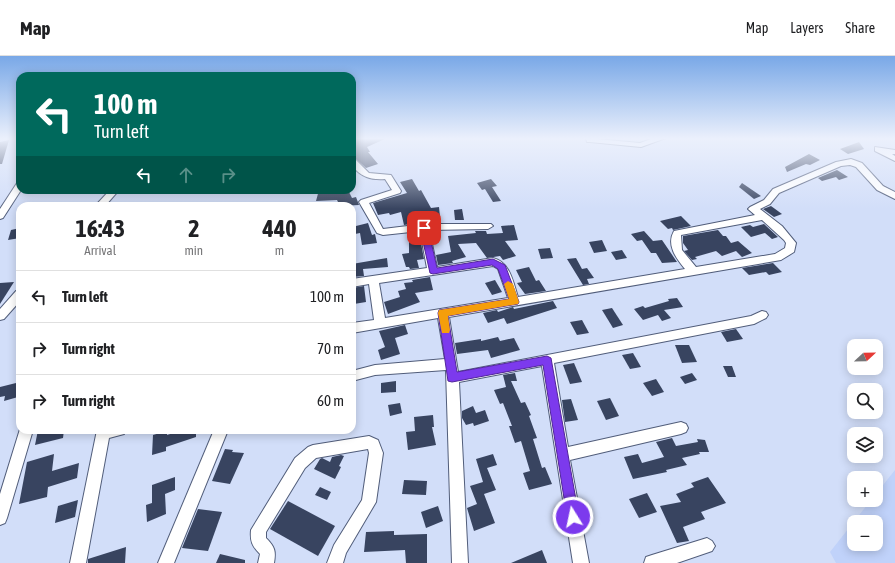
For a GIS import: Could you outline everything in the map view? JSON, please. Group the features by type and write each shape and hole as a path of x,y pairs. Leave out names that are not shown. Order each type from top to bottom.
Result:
{"street":[{"path":"356,327 515,302 777,257 790,250 791,243 786,235 753,209 766,202 776,191 839,164 851,162 860,165 880,188 895,196"},
{"path":"356,166 362,173 368,176 385,176 389,178 397,191 364,202 380,231 488,226"},
{"path":"0,216 16,191"},
{"path":"104,202 111,194"},
{"path":"693,271 674,245 677,233 763,216"},
{"path":"424,228 433,271"},
{"path":"356,282 493,262 502,267 515,302"},
{"path":"373,280 380,323"},
{"path":"0,316 16,298"},
{"path":"443,313 452,371 460,563"},
{"path":"356,375 375,370 452,371 547,360 754,320 762,315"},
{"path":"547,360 581,563"},
{"path":"562,455 681,428"},
{"path":"0,518 25,434"},
{"path":"78,563 104,434"},
{"path":"166,563 219,434"},
{"path":"266,563 268,551 258,540 258,530 300,463 313,452 368,442 373,444 376,453 369,502 339,550 335,563"},
{"path":"652,563 707,546"}],"shaded area":[{"path":"895,470 895,563 836,563 830,552 847,530 847,551 883,551 883,515 859,515 865,507 883,507 883,485"}],"building":[{"path":"359,162 376,162 378,164 366,168"},
{"path":"795,162 817,162 810,165 806,164 787,172 785,167"},
{"path":"837,170 848,177 839,180 836,177 822,181 818,178"},
{"path":"412,179 419,191 421,190 431,208 439,207 440,217 429,218 429,221 404,225 401,212 390,215 389,213 378,215 373,203 407,193 400,182"},
{"path":"491,179 497,186 492,187 501,201 493,202 485,189 482,190 477,183"},
{"path":"742,183 761,196 754,199 739,187"},
{"path":"318,194 350,194 352,198 356,197 359,205 356,205 356,202 338,202 337,200 316,201"},
{"path":"771,206 782,214 774,217 763,209"},
{"path":"462,209 464,220 455,220 454,210"},
{"path":"681,216 691,226 673,230 672,228 668,229 660,221"},
{"path":"368,223 372,235 375,234 377,243 362,245 360,233 356,234 356,226"},
{"path":"764,224 778,237 772,239 765,233 751,237 741,227 750,225 753,227"},
{"path":"514,225 518,240 505,241 516,256 503,260 500,256 487,258 476,243 458,244 466,257 452,261 453,263 438,265 436,255 451,252 448,236 476,233 475,231 486,231 487,234 503,233 501,226"},
{"path":"16,229 16,239 8,240 11,230"},
{"path":"718,230 723,236 726,236 731,243 738,241 752,253 742,257 736,251 722,256 716,251 695,257 697,259 692,260 684,251 688,250 683,243 683,236"},
{"path":"644,231 653,241 662,240 677,262 662,263 656,253 651,253 642,240 637,241 631,234"},
{"path":"419,233 424,259 417,260 419,268 410,269 409,267 406,267 402,254 409,253 409,234"},
{"path":"602,240 607,251 594,253 589,242"},
{"path":"550,248 553,258 541,259 538,249"},
{"path":"622,250 627,258 616,260 611,252"},
{"path":"387,258 388,267 363,269 364,276 356,277 356,263"},
{"path":"576,258 582,269 587,268 594,278 587,279 589,284 583,285 567,259"},
{"path":"773,263 782,272 769,275 766,272 749,275 742,268"},
{"path":"529,267 536,281 539,280 546,291 525,294 517,283 522,282 516,270"},
{"path":"430,277 433,290 415,293 420,302 388,314 384,302 400,297 398,291 406,289 404,283"},
{"path":"495,280 502,292 492,295 485,283"},
{"path":"14,282 0,304 0,283"},
{"path":"364,286 366,302 356,304 356,287"},
{"path":"677,298 683,307 664,310 671,318 662,321 658,315 643,320 634,309 643,306 645,308 669,301 668,299"},
{"path":"553,301 557,308 507,324 504,318 488,323 483,313 497,310 498,312 513,307 514,309"},
{"path":"612,308 623,325 613,328 602,310"},
{"path":"582,320 589,333 577,335 570,322"},
{"path":"405,325 408,334 395,338 400,354 381,360 378,350 385,347 379,331"},
{"path":"736,329 743,339 727,342 721,332"},
{"path":"498,337 500,341 514,338 520,350 491,358 488,350 457,354 455,343 481,339 481,341"},
{"path":"675,345 689,345 697,362 682,363"},
{"path":"633,353 641,367 630,369 622,355"},
{"path":"574,363 582,382 570,384 563,365"},
{"path":"723,366 732,366 736,377 728,377"},
{"path":"515,373 517,381 511,381 521,403 525,402 531,415 529,416 537,438 533,439 542,468 545,467 552,484 529,490 523,473 530,471 521,441 515,443 509,426 512,426 503,403 500,404 494,390 506,387 503,375"},
{"path":"692,373 697,380 685,384 680,377"},
{"path":"656,379 664,392 652,396 643,383"},
{"path":"396,381 396,392 381,393 381,383"},
{"path":"16,383 16,398 4,401 5,396 0,397 0,387"},
{"path":"610,398 619,416 606,420 597,401"},
{"path":"571,399 578,420 565,422 562,400"},
{"path":"400,403 402,413 390,416 388,405"},
{"path":"473,406 476,413 485,410 489,421 474,426 473,423 466,425 462,418 462,411"},
{"path":"433,415 434,427 432,427 436,445 408,450 406,432 415,431 414,417"},
{"path":"37,434 64,434 63,438 35,445"},
{"path":"196,434 196,437 166,447 166,451 152,455 153,435"},
{"path":"672,438 676,446 698,442 697,439 705,440 709,452 699,452 700,454 682,458 687,465 666,470 667,472 633,479 624,457 638,454 642,463 664,457 656,442"},
{"path":"225,449 233,450 232,452 244,453 230,484 212,481"},
{"path":"54,454 52,471 79,463 77,478 48,487 47,497 19,504 27,462"},
{"path":"493,454 497,465 487,468 496,490 484,494 495,523 474,531 467,508 477,504 470,486 483,482 476,459"},
{"path":"341,455 344,456 339,466 341,467 335,479 314,469 320,459 322,458 330,462 332,457"},
{"path":"175,477 175,490 165,494 166,514 147,522 146,505 152,503 152,485"},
{"path":"708,477 726,503 701,512 705,519 683,527 689,541 677,543 660,506 681,502 676,494 694,487 691,483"},
{"path":"404,480 427,481 426,495 402,494"},
{"path":"320,487 331,492 327,500 315,495"},
{"path":"647,493 657,512 639,518 629,499"},
{"path":"78,500 75,517 55,523 58,506"},
{"path":"288,501 335,526 318,556 270,529"},
{"path":"438,506 443,521 426,528 421,512"},
{"path":"198,509 222,512 208,551 182,548"},
{"path":"394,531 394,535 427,534 427,563 406,563 405,550 364,552 366,532"},
{"path":"126,547 125,563 88,563 88,559"},
{"path":"542,550 547,563 511,563"},
{"path":"220,554 245,560 245,563 216,563"}],"slow traffic":[{"path":"446,330 443,313 515,302 508,284"}],"route":[{"path":"424,228 433,271 493,262 502,267 515,302 443,313 452,364 452,378 547,360 573,517"}]}
